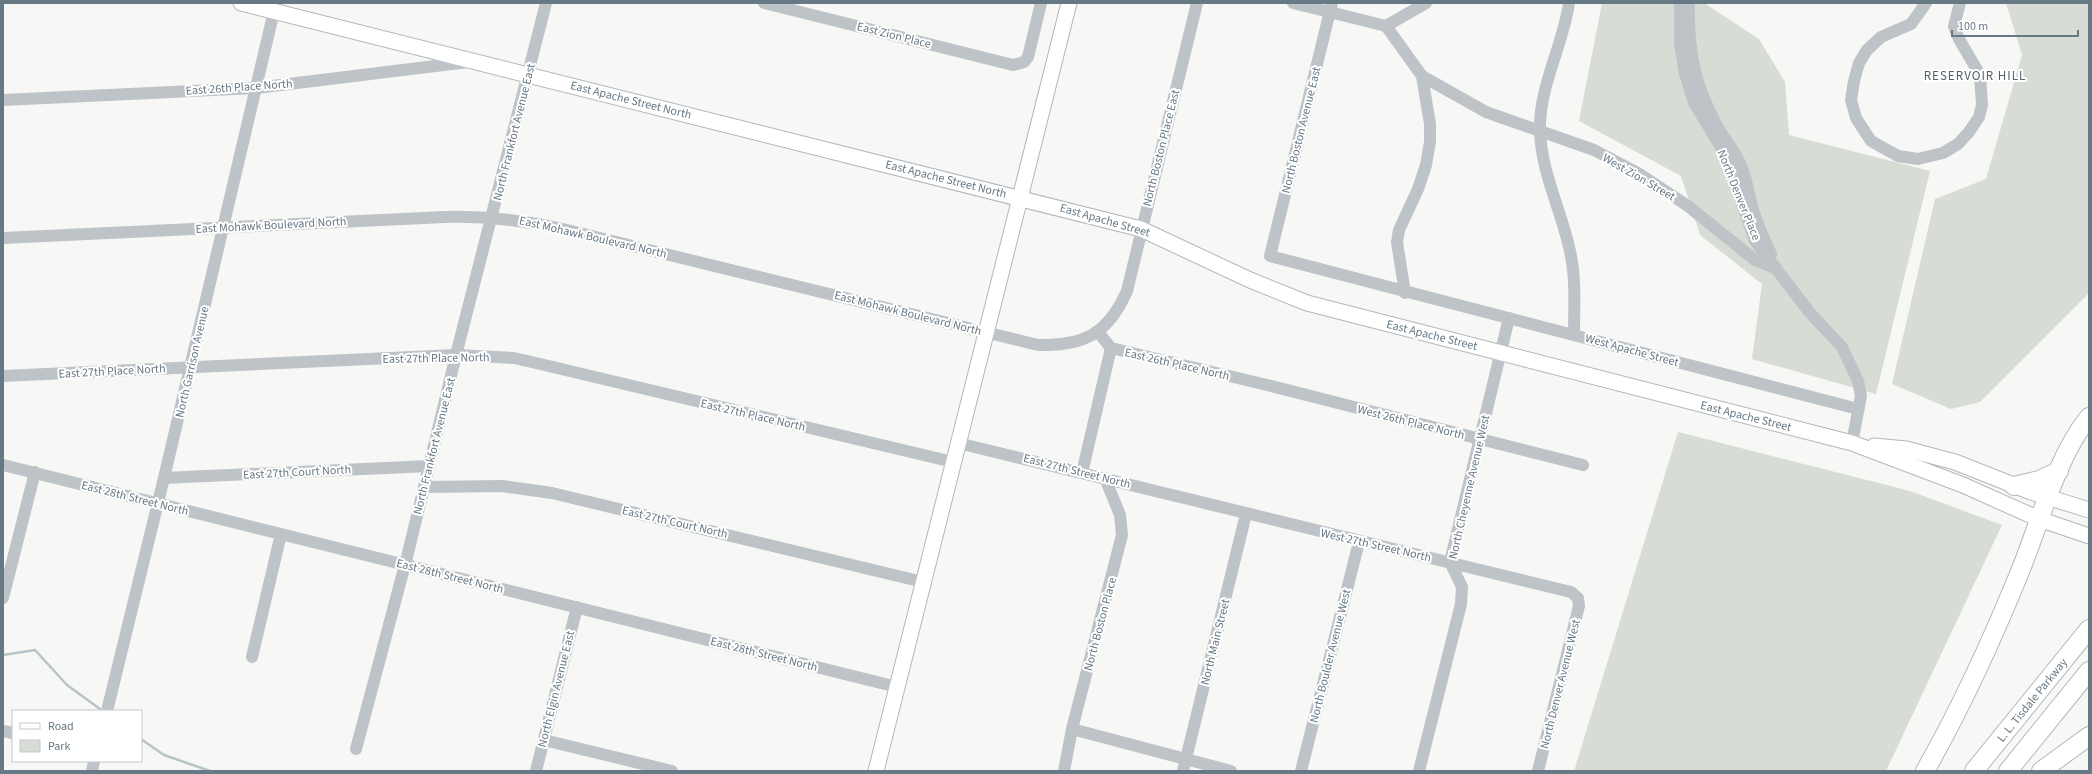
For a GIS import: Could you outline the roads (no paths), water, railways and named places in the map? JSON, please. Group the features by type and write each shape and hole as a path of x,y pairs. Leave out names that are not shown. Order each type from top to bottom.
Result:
{"highway":[{"path":"1925,771 1972,683 2021,568 2059,471 2076,436 2089,417"},
{"path":"2014,486 2039,480 2059,471"},
{"name":"L. L. Tisdale Parkway","path":"1974,771 2089,629"},
{"path":"2008,771 2089,672"},
{"path":"2041,771 2089,736"}],"main road":[{"name":"East Apache Street North","path":"240,3 1022,198"},
{"path":"876,771 985,332 1022,198 1069,3"},
{"name":"East Apache Street","path":"1022,198 1141,229 1250,280 1306,303 1852,443 1964,484 2039,519 2089,536"},
{"name":"East Apache Street","path":"1852,443 1906,449 1927,454 1955,462 2048,498 2089,510"}],"street":[{"name":"North Frankfort Avenue East","path":"356,749 425,488 456,355 546,3"},
{"name":"East Zion Place","path":"764,3 1013,65 1024,62 1028,57 1041,3"},
{"name":"North Boston Place East","path":"1098,332 1110,320 1120,306 1127,291 1197,3"},
{"path":"1293,3 1331,8 1386,26 1422,76 1430,124 1430,142 1426,165 1418,189 1399,230 1397,242 1405,293"},
{"path":"1386,26 1426,3"},
{"path":"1569,3 1560,43 1548,78 1540,110 1540,131 1548,180 1564,227 1570,256 1574,282 1574,335"},
{"name":"North Denver Place","path":"1680,3 1680,43 1685,74 1694,103 1725,154 1755,241 1810,313 1842,347 1858,381 1861,396 1852,443"},
{"name":"North Denver Place","path":"1689,3 1689,40 1692,65 1699,87 1718,127 1734,151 1742,168 1758,224 1778,270"},
{"path":"1926,3 1911,24 1881,37 1867,50 1859,63 1851,100 1856,118 1871,141 1898,156 1918,159 1943,153 1958,144 1969,132 1979,117 1982,105 1980,75 1954,26 1960,3"},
{"name":"North Boston Avenue East","path":"1331,8 1270,256 1405,293"},
{"name":"North Garrison Avenue","path":"107,710 191,367 274,11"},
{"name":"East 26th Place North","path":"3,100 256,88 473,62"},
{"name":"West Zion Street","path":"1422,76 1486,112 1594,150 1638,173 1688,206 1755,260 1778,270"},
{"name":"East Mohawk Boulevard North","path":"3,238 445,217 492,217 515,219 563,228 1038,345 1059,345 1076,342 1098,332"},
{"name":"West Apache Street","path":"1405,293 1509,318 1858,409"},
{"name":"North Cheyenne Avenue West","path":"1419,771 1461,604 1462,587 1450,562 1502,353 1509,318"},
{"name":"East 26th Place North","path":"1098,332 1111,348 1264,384"},
{"path":"1082,473 1111,348"},
{"name":"East 27th Place North","path":"3,376 456,355 514,358 953,462"},
{"name":"West 26th Place North","path":"1264,384 1583,465"},
{"name":"East 27th Street North","path":"958,442 1195,501"},
{"name":"East 28th Street North","path":"3,465 897,687"},
{"name":"East 27th Court North","path":"164,478 429,466"},
{"path":"3,598 35,472"},
{"name":"North Boston Place","path":"1064,771 1072,729 1122,535 1120,515 1105,478"},
{"name":"East 27th Court North","path":"425,488 502,486 552,493 923,582"},
{"name":"West 27th Street North","path":"1195,501 1359,542 1450,562 1571,592 1578,598"},
{"name":"North Main Street","path":"1185,766 1246,514"},
{"path":"252,657 281,534"},
{"name":"North Boulder Avenue West","path":"1301,771 1359,542"},
{"name":"North Denver Avenue West","path":"1538,771 1579,606 1578,598"},
{"name":"North Elgin Avenue East","path":"536,771 576,607"},
{"path":"1072,729 1185,766 1231,771"},
{"path":"544,740 672,771"}],"waterway":[{"path":"3,655 35,650 67,685 100,709"},
{"path":"142,740 164,755 210,771"}],"district":[{"name":"RESERVOIR HILL","path":"1975,75"}]}
